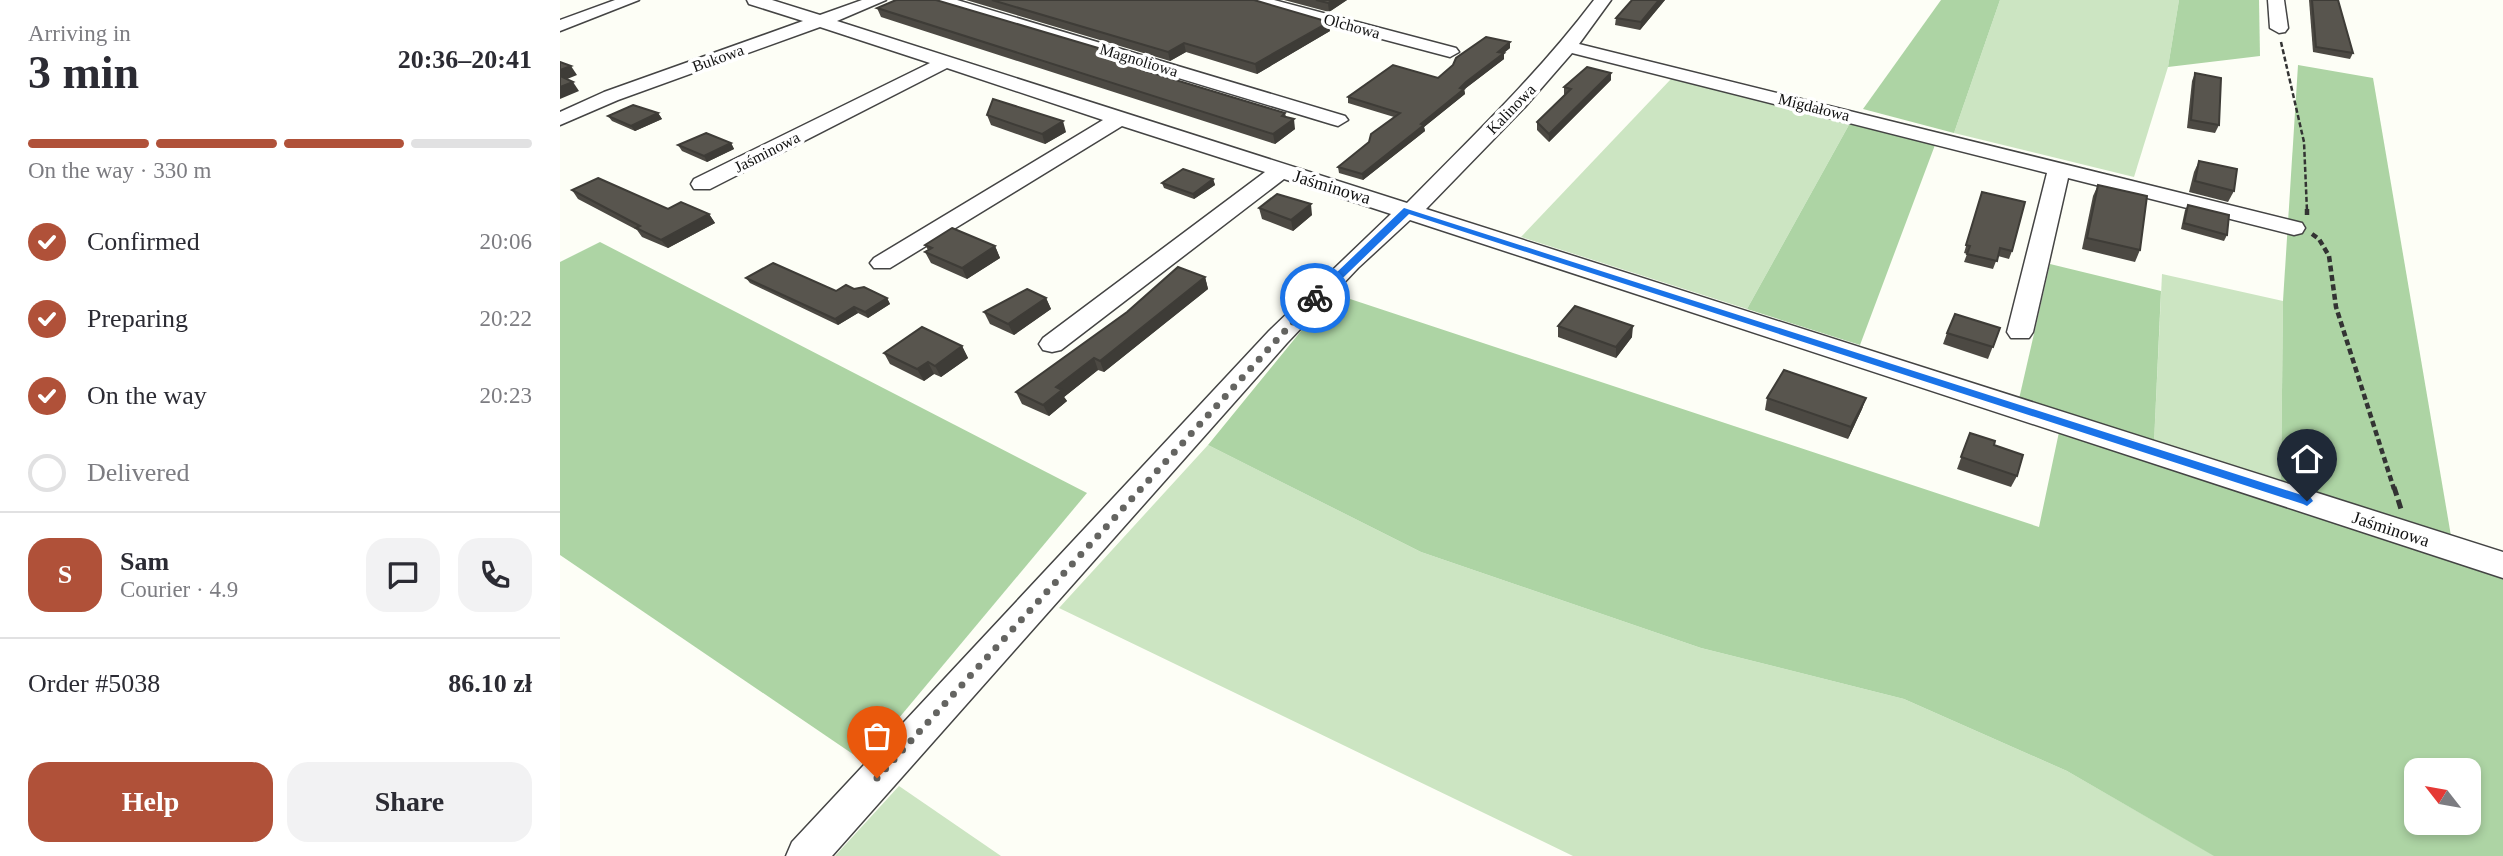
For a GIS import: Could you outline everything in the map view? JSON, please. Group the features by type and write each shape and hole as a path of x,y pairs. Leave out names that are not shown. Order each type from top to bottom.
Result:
{"street":[{"path":"560,26 631,0"},
{"name":"Jaśminowa","path":"755,0 2503,565"},
{"name":"Bukowa","path":"560,119 611,96 878,0"},
{"name":"Magnoliowa","path":"939,0 1338,120"},
{"name":"Olchowa","path":"1255,0 1450,52"},
{"name":"Kalinowa","path":"806,856 1278,337 1350,263 1409,211 1518,103 1568,47 1603,0"},
{"path":"2276,0 2279,28"},
{"name":"Migdałowa","path":"1568,47 2294,228"},
{"name":"Jaśminowa","path":"702,184 944,62"},
{"path":"882,263 1120,118"},
{"path":"2020,332 2059,169"},
{"name":"Jaśminowa","path":"1052,344 1280,171"}],"path":[{"path":"2279,28 2304,142 2307,225 2294,228"},
{"path":"2294,228 2316,236 2326,249 2336,307 2357,381 2410,535"}],"green space":[{"path":"1941,0 2000,0 1954,133 1863,109"},
{"path":"2000,0 2179,0 2168,67 2134,177 1954,133"},
{"path":"2179,0 2259,0 2260,56 2168,67"},
{"path":"2298,65 2373,78 2451,536 2281,482 2283,301"},
{"path":"1671,79 1850,123 1747,309 1521,237"},
{"path":"1850,123 1935,145 1860,345 1747,309"},
{"path":"600,242 1087,493 863,761 560,555 560,262"},
{"path":"2050,264 2161,291 2154,443 2019,399"},
{"path":"2162,274 2283,301 2281,482 2154,443"},
{"path":"1332,293 2039,527 2059,432 2503,579 2503,856 2214,856 2067,771 1904,699 1701,648 1421,552 1208,445"},
{"path":"1208,445 1421,552 1701,648 1904,699 2067,771 2215,856 1573,856 1059,608"},
{"path":"899,786 1001,856 835,856"}],"building":[{"path":"896,0 936,0 1149,63 1139,69 1285,113 1282,116 1294,119 1273,134 877,8"},
{"path":"992,0 1254,0 1329,22 1255,64 1184,43 1168,52"},
{"path":"1632,0 1659,0 1641,22 1616,18"},
{"path":"2312,0 2338,0 2353,53 2316,47"},
{"path":"1486,37 1510,42 1498,52 1504,53 1466,82 1460,88 1464,89 1421,124 1424,125 1362,174 1338,167 1369,142 1371,134 1400,113 1348,97 1393,65 1438,78 1453,65 1456,58"},
{"path":"560,62 571,66 560,70"},
{"path":"1587,67 1611,73 1549,134 1537,122 1571,89 1564,87"},
{"path":"2195,73 2221,78 2219,125 2191,120"},
{"path":"560,76 573,82 560,87"},
{"path":"993,99 1063,121 1042,134 987,115"},
{"path":"633,105 658,113 631,126 608,116"},
{"path":"706,133 731,143 704,156 678,145"},
{"path":"2199,161 2237,169 2234,191 2195,181"},
{"path":"1183,169 1213,179 1193,194 1162,183"},
{"path":"598,178 668,209 681,202 709,214 661,240 572,190"},
{"path":"2098,185 2147,196 2140,250 2087,238"},
{"path":"1982,192 2025,202 2012,251 2000,248 1997,261 1967,254 1970,246 1966,245"},
{"path":"1277,194 1311,204 1291,220 1259,208"},
{"path":"2188,205 2229,215 2227,235 2184,223"},
{"path":"952,228 995,246 962,268 925,252 932,248 925,245"},
{"path":"773,263 836,291 846,285 854,289 864,287 887,298 865,312 854,307 835,319 746,278"},
{"path":"1178,267 1205,277 1100,361 1094,358 1056,387 1062,390 1043,405 1016,392 1127,312"},
{"path":"1027,289 1046,298 1008,324 984,312"},
{"path":"1575,306 1633,326 1616,347 1558,326"},
{"path":"1955,314 2000,328 1993,347 1947,333"},
{"path":"922,327 962,346 935,366 928,362 917,369 884,353"},
{"path":"1784,370 1866,398 1851,427 1767,398"},
{"path":"1970,433 1995,441 1994,445 2023,455 2017,476 1961,457"}],"way so far":[{"path":"877,778 1315,298"}],"route":[{"path":"1315,298 1408,210 2307,501"}]}
